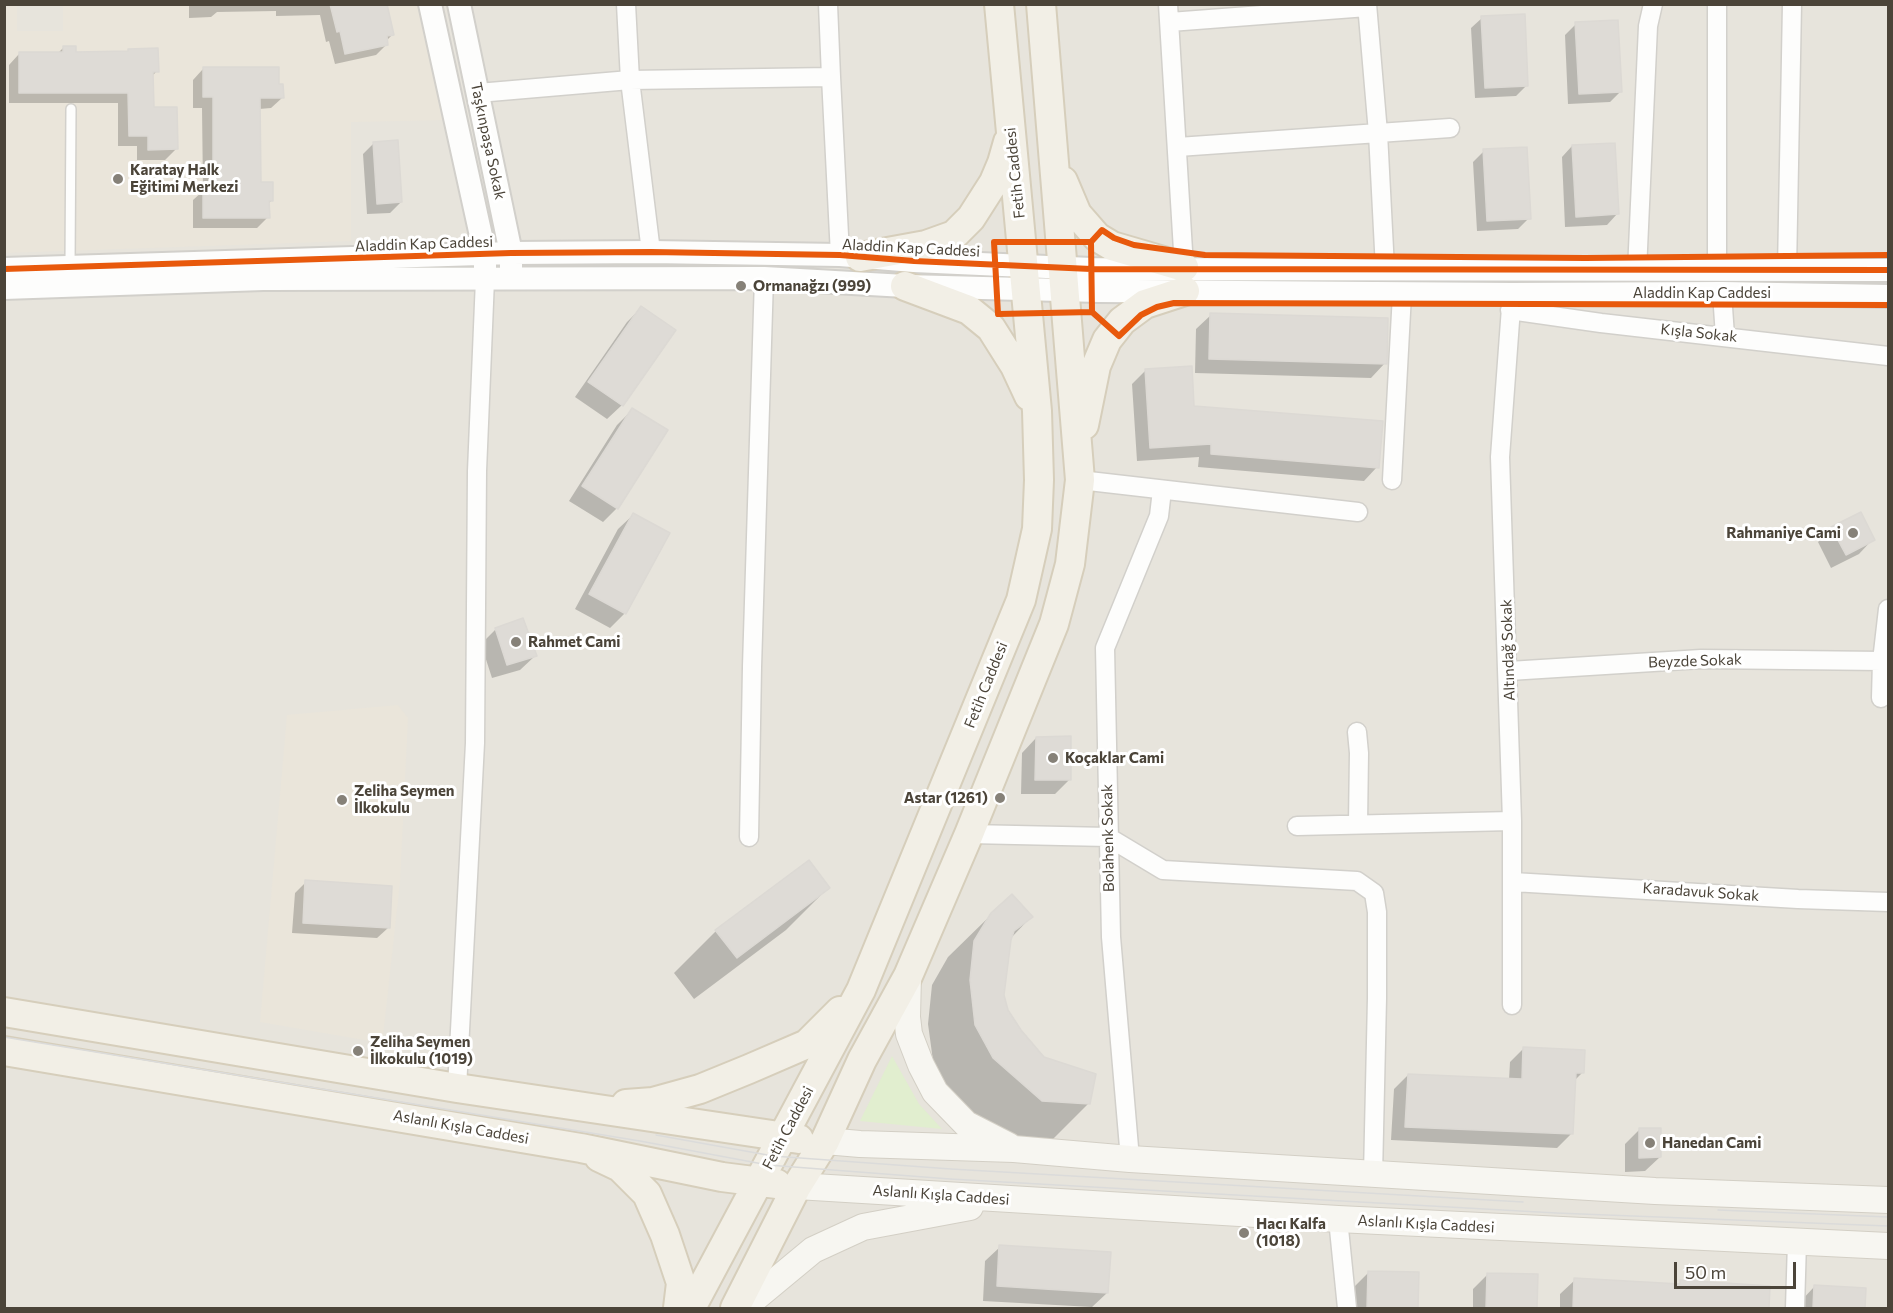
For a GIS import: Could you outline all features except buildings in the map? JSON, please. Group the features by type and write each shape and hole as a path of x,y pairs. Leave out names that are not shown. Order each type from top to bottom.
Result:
{"main road":[{"name":"Fetih Caddesi","path":"691,1308 861,990 1021,600 1037,529 1039,480 1037,411 999,4"},
{"path":"1041,4 1079,467"},
{"path":"850,256 926,245 954,235 970,218 994,182 1011,132"},
{"path":"1053,155 1077,214 1097,237 1184,279"},
{"path":"735,1308 797,1186 825,1141 862,1060 908,976 969,834 1054,624 1070,564 1079,467 1096,366 1107,340 1122,321 1184,279"},
{"path":"904,286 969,310 991,328 1015,366 1037,411"},
{"path":"908,976 909,1035 935,1092 966,1124 1014,1149"},
{"path":"583,1107 653,1102 700,1089 749,1069 807,1044 861,990"},
{"path":"4,1012 457,1088 782,1137 860,1144 1014,1149 1373,1175 1655,1191 1888,1200"},
{"name":"Aslanlı Kışla Caddesi","path":"4,1051 581,1148 759,1183 1338,1219 1888,1246"},
{"path":"581,1148 620,1167 647,1194 665,1235 681,1283 678,1308"},
{"path":"743,1308 813,1250 863,1227 1013,1200"}],"street":[{"path":"430,4 485,254 477,471 475,743 457,1088"},
{"name":"Taşkınpaşa Sokak","path":"459,4 511,253 511,279"},
{"path":"626,4 630,80 651,252"},
{"path":"828,4 831,77 850,256"},
{"path":"1638,271 1648,26 1653,4"},
{"path":"1717,4 1719,282 1725,336"},
{"path":"1787,270 1792,4"},
{"path":"1184,279 1169,13 1367,6 1378,133 1385,268"},
{"path":"478,93 630,80 831,77"},
{"path":"1178,147 1450,128"},
{"name":"Aladdin Kap Caddesi","path":"4,269 511,253 651,252 850,256 1025,277 1184,279 1511,302 1719,282 1787,270 1888,270"},
{"name":"Aladdin Kap Caddesi","path":"1184,279 1385,268 1638,271 1719,282 1888,296"},
{"name":"Aladdin Kap Caddesi","path":"4,288 262,279 764,278 904,286 1025,277"},
{"path":"749,837 764,278"},
{"path":"1392,480 1402,294"},
{"name":"Kışla Sokak","path":"1511,302 1601,323 1888,356"},
{"name":"Altındağ Sokak","path":"1511,302 1500,457 1509,671 1513,882 1512,1005"},
{"path":"1079,467 1162,490 1358,512"},
{"name":"Bolahenk Sokak","path":"1130,1159 1110,937 1106,648 1159,516 1162,490"},
{"path":"1881,698 1882,661 1888,609"},
{"name":"Beyzde Sokak","path":"1509,671 1701,659 1882,661"},
{"path":"1357,732 1358,824"},
{"path":"1297,826 1512,821"},
{"path":"969,834 1107,837 1163,870 1357,881 1374,893 1377,912 1377,998 1373,1175"},
{"name":"Karadavuk Sokak","path":"1513,882 1888,902"},
{"path":"1338,1219 1347,1308"},
{"path":"1795,1308 1797,1242"}],"lane":[{"path":"70,268 71,109"}],"shaded area":[{"path":"4,5 17,5 17,31 63,31 63,5 419,5 446,120 351,122 351,241 5,253"},
{"path":"5,5 1888,5 1888,1308 5,1308"},
{"name":"Zeliha Seymen İlkokulu","path":"398,705 408,718 400,882 383,1036 376,1042 260,1022 287,715"}],"green space":[{"path":"892,1056 919,1104 942,1129 860,1121"}],"tram line":[{"path":"4,1037 640,1141 768,1165 950,1179 1556,1213 1888,1226"},
{"path":"656,1135 773,1156 951,1169 1523,1202"},
{"path":"1718,1210 1888,1217"}],"cycle path":[{"path":"1091,242 1102,230 1114,238 1134,245 1205,255 1585,258 1888,255"},
{"path":"1092,312 1091,242 994,242 998,314 1092,312 1119,336 1141,315 1157,307 1174,303 1888,305"},
{"path":"4,269 511,253 651,252 840,255 914,261 1091,269 1888,270"}],"place":[{"name":"Karatay Halk Eğitimi Merkezi","path":"118,179"},
{"name":"Ormanağzı (999)","path":"741,286"},
{"name":"Rahmaniye Cami","path":"1853,533"},
{"name":"Rahmet Cami","path":"516,642"},
{"name":"Koçaklar Cami","path":"1053,758"},
{"name":"Astar (1261)","path":"1000,798"},
{"name":"Zeliha Seymen İlkokulu","path":"342,800"},
{"name":"Zeliha Seymen İlkokulu (1019)","path":"358,1051"},
{"name":"Hanedan Cami","path":"1650,1143"},
{"name":"Hacı Kalfa (1018)","path":"1244,1233"}]}
